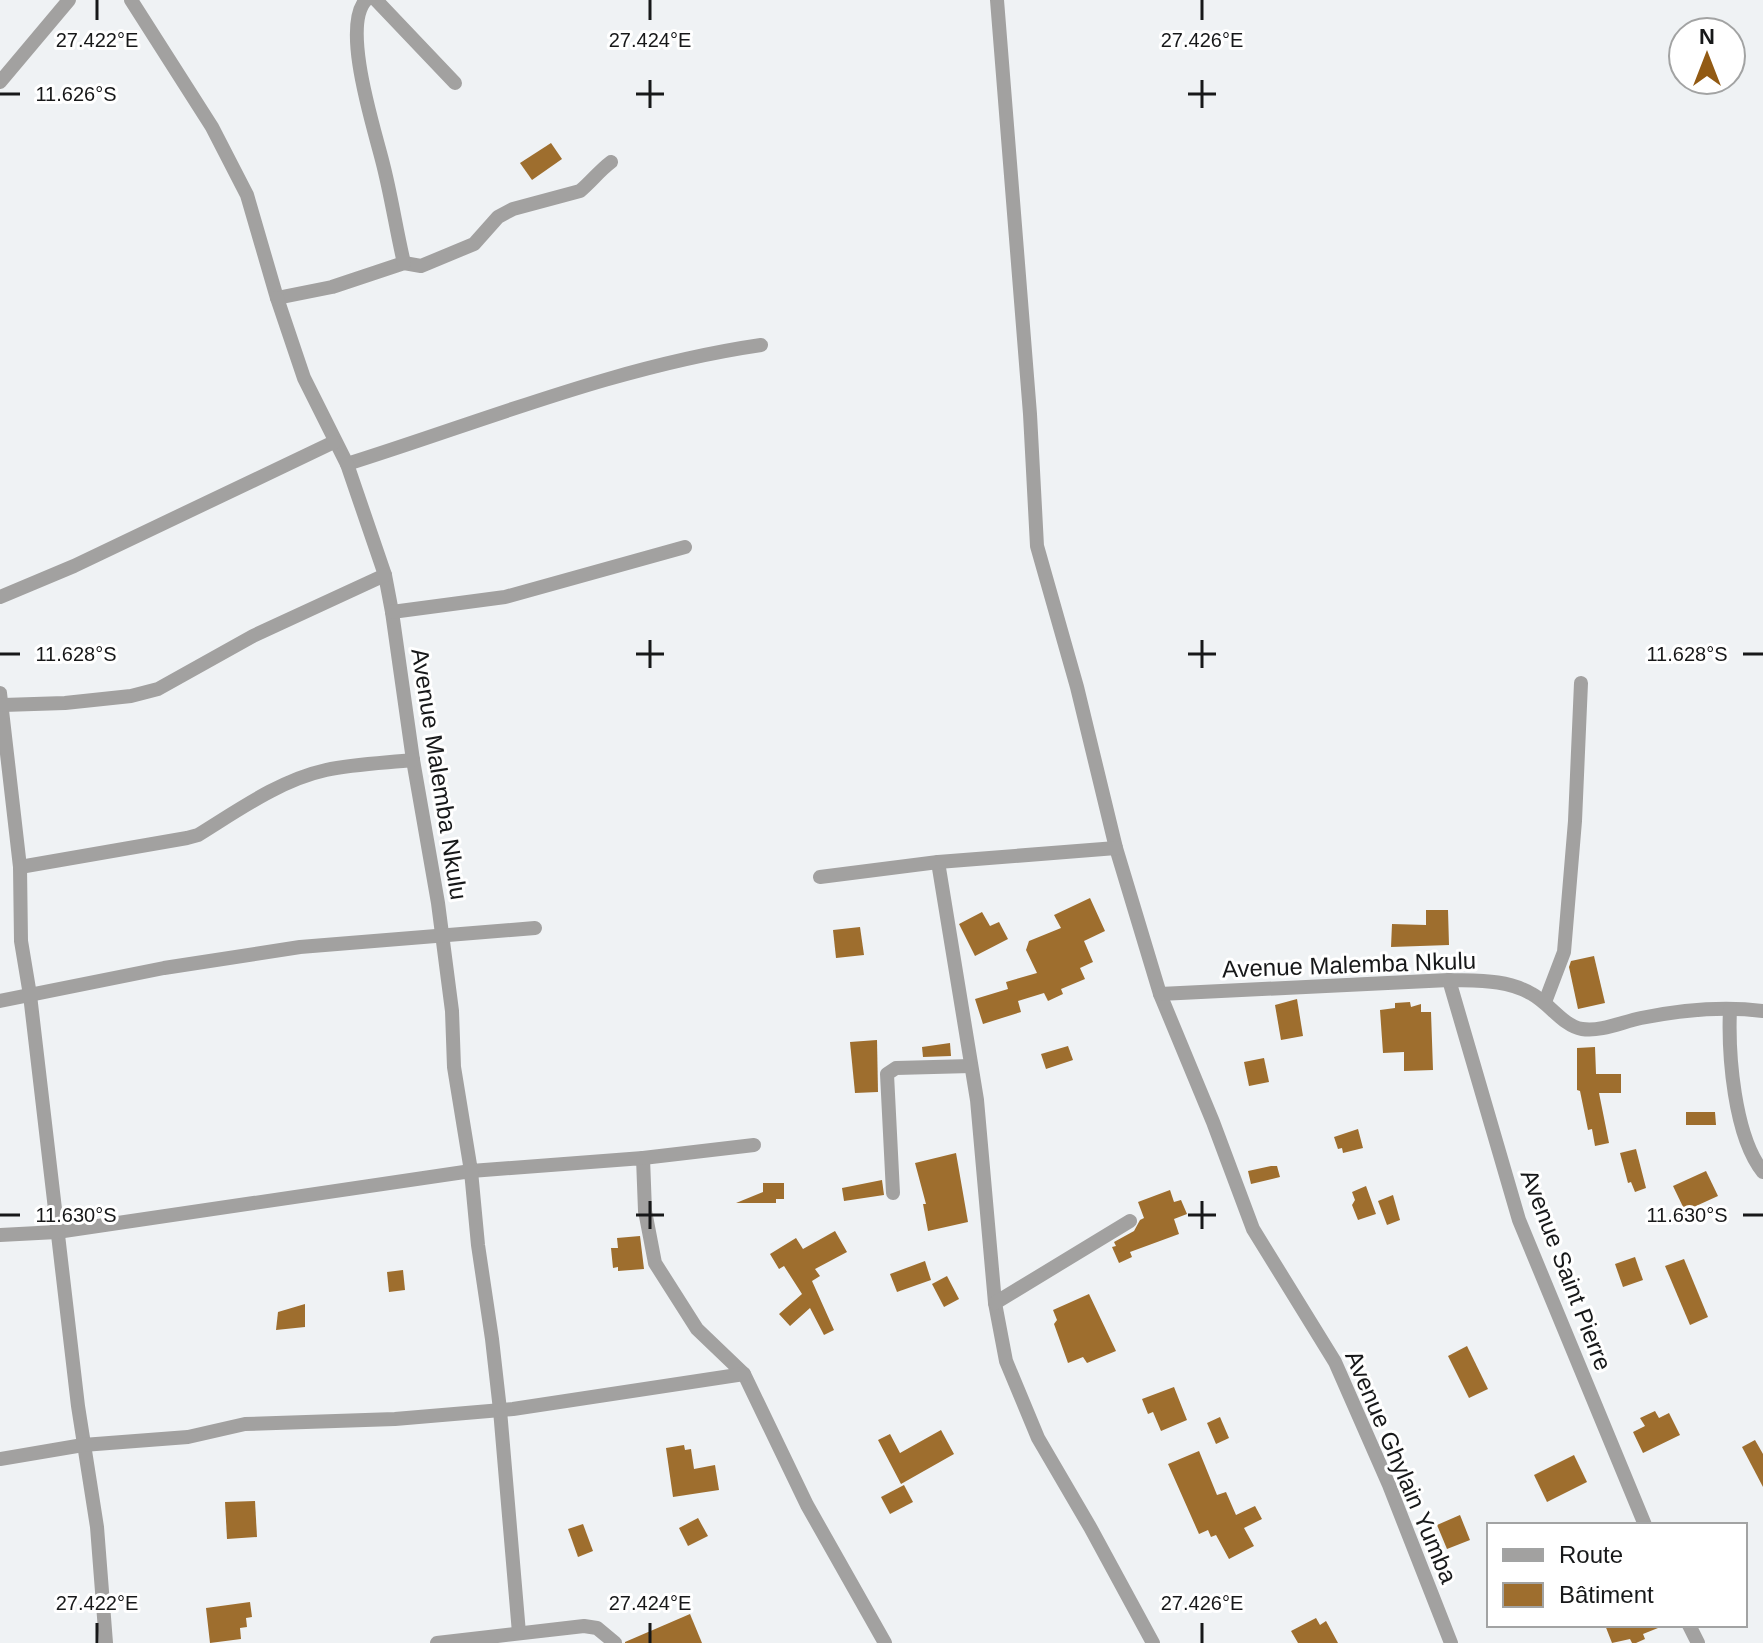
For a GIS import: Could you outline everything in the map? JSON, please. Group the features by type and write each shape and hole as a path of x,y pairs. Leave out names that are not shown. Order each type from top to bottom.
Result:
{"street":[{"path":"0,82 69,0"},
{"name":"Avenue Malemba Nkulu","path":"131,0 212,127 247,195 304,378 347,464 385,575 451,1000 458,1096 471,1171 500,1410 519,1633"},
{"path":"366,0 361,5 358,34 360,80 383,161 404,263"},
{"path":"376,0 455,83"},
{"name":"Avenue Ghylain Yumba","path":"997,0 1030,414 1037,546 1077,687 1116,848 1160,994 1253,1229 1335,1362 1389,1485 1451,1643"},
{"path":"277,298 332,287 404,263 421,266 474,244 498,217 513,209 580,191 611,162"},
{"path":"347,464 592,382 671,362 761,345"},
{"path":"0,597 87,560 334,442"},
{"path":"392,612 505,597 685,547"},
{"path":"106,1643 99,1541 83,1445 21,941 20,867 1,699 65,703 131,696 158,689 253,636 385,575"},
{"path":"1545,1002 1564,952 1569,910 1581,683"},
{"path":"20,867 187,838 310,775 413,760"},
{"path":"820,877 938,862 1116,848"},
{"path":"938,862 981,1136 995,1303 1006,1361 1038,1438 1153,1643"},
{"path":"0,1001 164,968 300,947 535,928"},
{"name":"Avenue Malemba Nkulu","path":"1160,994 1449,980 1496,981 1517,987 1545,1002 1567,1022 1582,1029 1653,1016 1730,1009 1763,1011"},
{"name":"Avenue Saint Pierre","path":"1449,980 1519,1220 1644,1523"},
{"path":"1730,1009 1737,1101 1753,1161 1763,1172"},
{"path":"893,1193 887,1074 896,1068 924,1070 971,1066"},
{"path":"0,1235 57,1232 471,1171 643,1158 754,1145"},
{"path":"643,1158 645,1211 655,1263 697,1329 744,1374 807,1505 885,1643"},
{"path":"995,1303 1130,1221"},
{"path":"0,1459 83,1445 188,1437 245,1424 395,1419 500,1410 744,1374"},
{"path":"437,1643 584,1626 597,1628 615,1643"}],"building":[{"path":"551,143 562,159 532,180 520,163"},
{"path":"1090,898 1105,931 1084,941 1093,962 1080,968 1085,979 1061,989 1063,994 1048,1001 1044,993 1018,1001 1021,1012 983,1024 975,999 1008,989 1006,982 1037,973 1026,950 1029,941 1061,928 1054,915"},
{"path":"1426,910 1448,910 1449,945 1391,947 1392,924 1426,925"},
{"path":"982,912 990,926 999,922 1008,939 975,956 959,924"},
{"path":"860,927 864,955 836,958 833,930"},
{"path":"1594,956 1605,1003 1578,1009 1569,967 1571,961"},
{"path":"1297,999 1303,1036 1281,1040 1275,1005"},
{"path":"1410,1002 1411,1007 1421,1004 1421,1012 1431,1012 1433,1070 1404,1071 1404,1052 1383,1053 1380,1010 1395,1008 1395,1003"},
{"path":"877,1040 878,1092 855,1093 850,1042"},
{"path":"950,1043 951,1056 923,1057 922,1047"},
{"path":"1068,1046 1073,1060 1046,1069 1041,1054"},
{"path":"1595,1047 1596,1074 1621,1074 1621,1093 1599,1093 1609,1143 1595,1146 1592,1129 1588,1130 1580,1091 1577,1090 1577,1048"},
{"path":"1264,1058 1269,1082 1249,1086 1244,1062"},
{"path":"1686,1112 1715,1112 1716,1125 1686,1125"},
{"path":"1358,1129 1363,1148 1343,1153 1334,1137"},
{"path":"1636,1149 1646,1188 1635,1192 1631,1182 1628,1183 1620,1153"},
{"path":"956,1153 968,1222 928,1231 923,1204 926,1204 915,1163"},
{"path":"1277,1166 1280,1177 1251,1184 1248,1171"},
{"path":"1706,1171 1718,1196 1685,1211 1673,1186"},
{"path":"882,1180 884,1195 844,1201 842,1188"},
{"path":"763,1183 784,1183 784,1199 776,1199 776,1203 736,1203 763,1192"},
{"path":"1366,1186 1376,1214 1358,1220 1352,1205 1355,1200 1352,1192"},
{"path":"1170,1190 1174,1202 1181,1200 1187,1214 1174,1219 1179,1234 1130,1252 1132,1257 1119,1263 1112,1247 1116,1246 1114,1242 1134,1231 1144,1218 1138,1202"},
{"path":"1393,1195 1400,1220 1387,1225 1378,1201"},
{"path":"835,1231 847,1252 815,1269 820,1276 812,1281 834,1330 824,1335 810,1308 790,1326 779,1314 802,1294 784,1266 779,1269 770,1254 796,1238 803,1249"},
{"path":"640,1236 644,1269 618,1271 618,1267 613,1268 611,1248 618,1248 617,1238"},
{"path":"1635,1257 1643,1280 1623,1287 1615,1264"},
{"path":"1684,1259 1708,1317 1690,1325 1665,1266"},
{"path":"925,1261 931,1280 897,1292 890,1274"},
{"path":"403,1270 405,1290 389,1292 387,1272"},
{"path":"947,1276 959,1299 944,1307 932,1284"},
{"path":"1089,1294 1116,1351 1087,1363 1083,1357 1068,1363 1054,1324 1057,1320 1053,1310"},
{"path":"305,1304 305,1327 276,1330 278,1312"},
{"path":"1467,1346 1488,1389 1469,1398 1448,1356"},
{"path":"1174,1387 1187,1420 1161,1431 1153,1412 1148,1414 1142,1399"},
{"path":"1655,1411 1659,1418 1669,1413 1680,1435 1643,1453 1633,1432 1645,1426 1640,1418"},
{"path":"1220,1417 1229,1438 1216,1444 1207,1423"},
{"path":"941,1430 954,1454 901,1484 878,1440 890,1434 900,1453"},
{"path":"1755,1440 1763,1454 1763,1487 1742,1447"},
{"path":"684,1445 685,1450 691,1449 694,1469 715,1465 719,1490 673,1497 666,1448"},
{"path":"1199,1451 1217,1495 1226,1492 1236,1515 1255,1506 1262,1519 1244,1528 1254,1546 1229,1559 1216,1535 1211,1537 1208,1530 1199,1534 1168,1464"},
{"path":"1574,1455 1587,1482 1547,1502 1534,1475"},
{"path":"904,1485 913,1502 890,1514 881,1497"},
{"path":"255,1501 257,1537 227,1539 225,1502"},
{"path":"1460,1515 1470,1540 1447,1549 1437,1525"},
{"path":"698,1518 708,1536 688,1546 679,1528"},
{"path":"583,1524 593,1551 578,1557 568,1529"},
{"path":"250,1602 252,1617 246,1618 247,1627 240,1628 241,1639 210,1643 206,1608"},
{"path":"690,1614 702,1643 625,1643 625,1642"},
{"path":"1316,1618 1320,1625 1326,1621 1338,1643 1298,1643 1291,1631"},
{"path":"1606,1627 1660,1627 1643,1634 1645,1639 1636,1643 1630,1639 1612,1643"}]}
